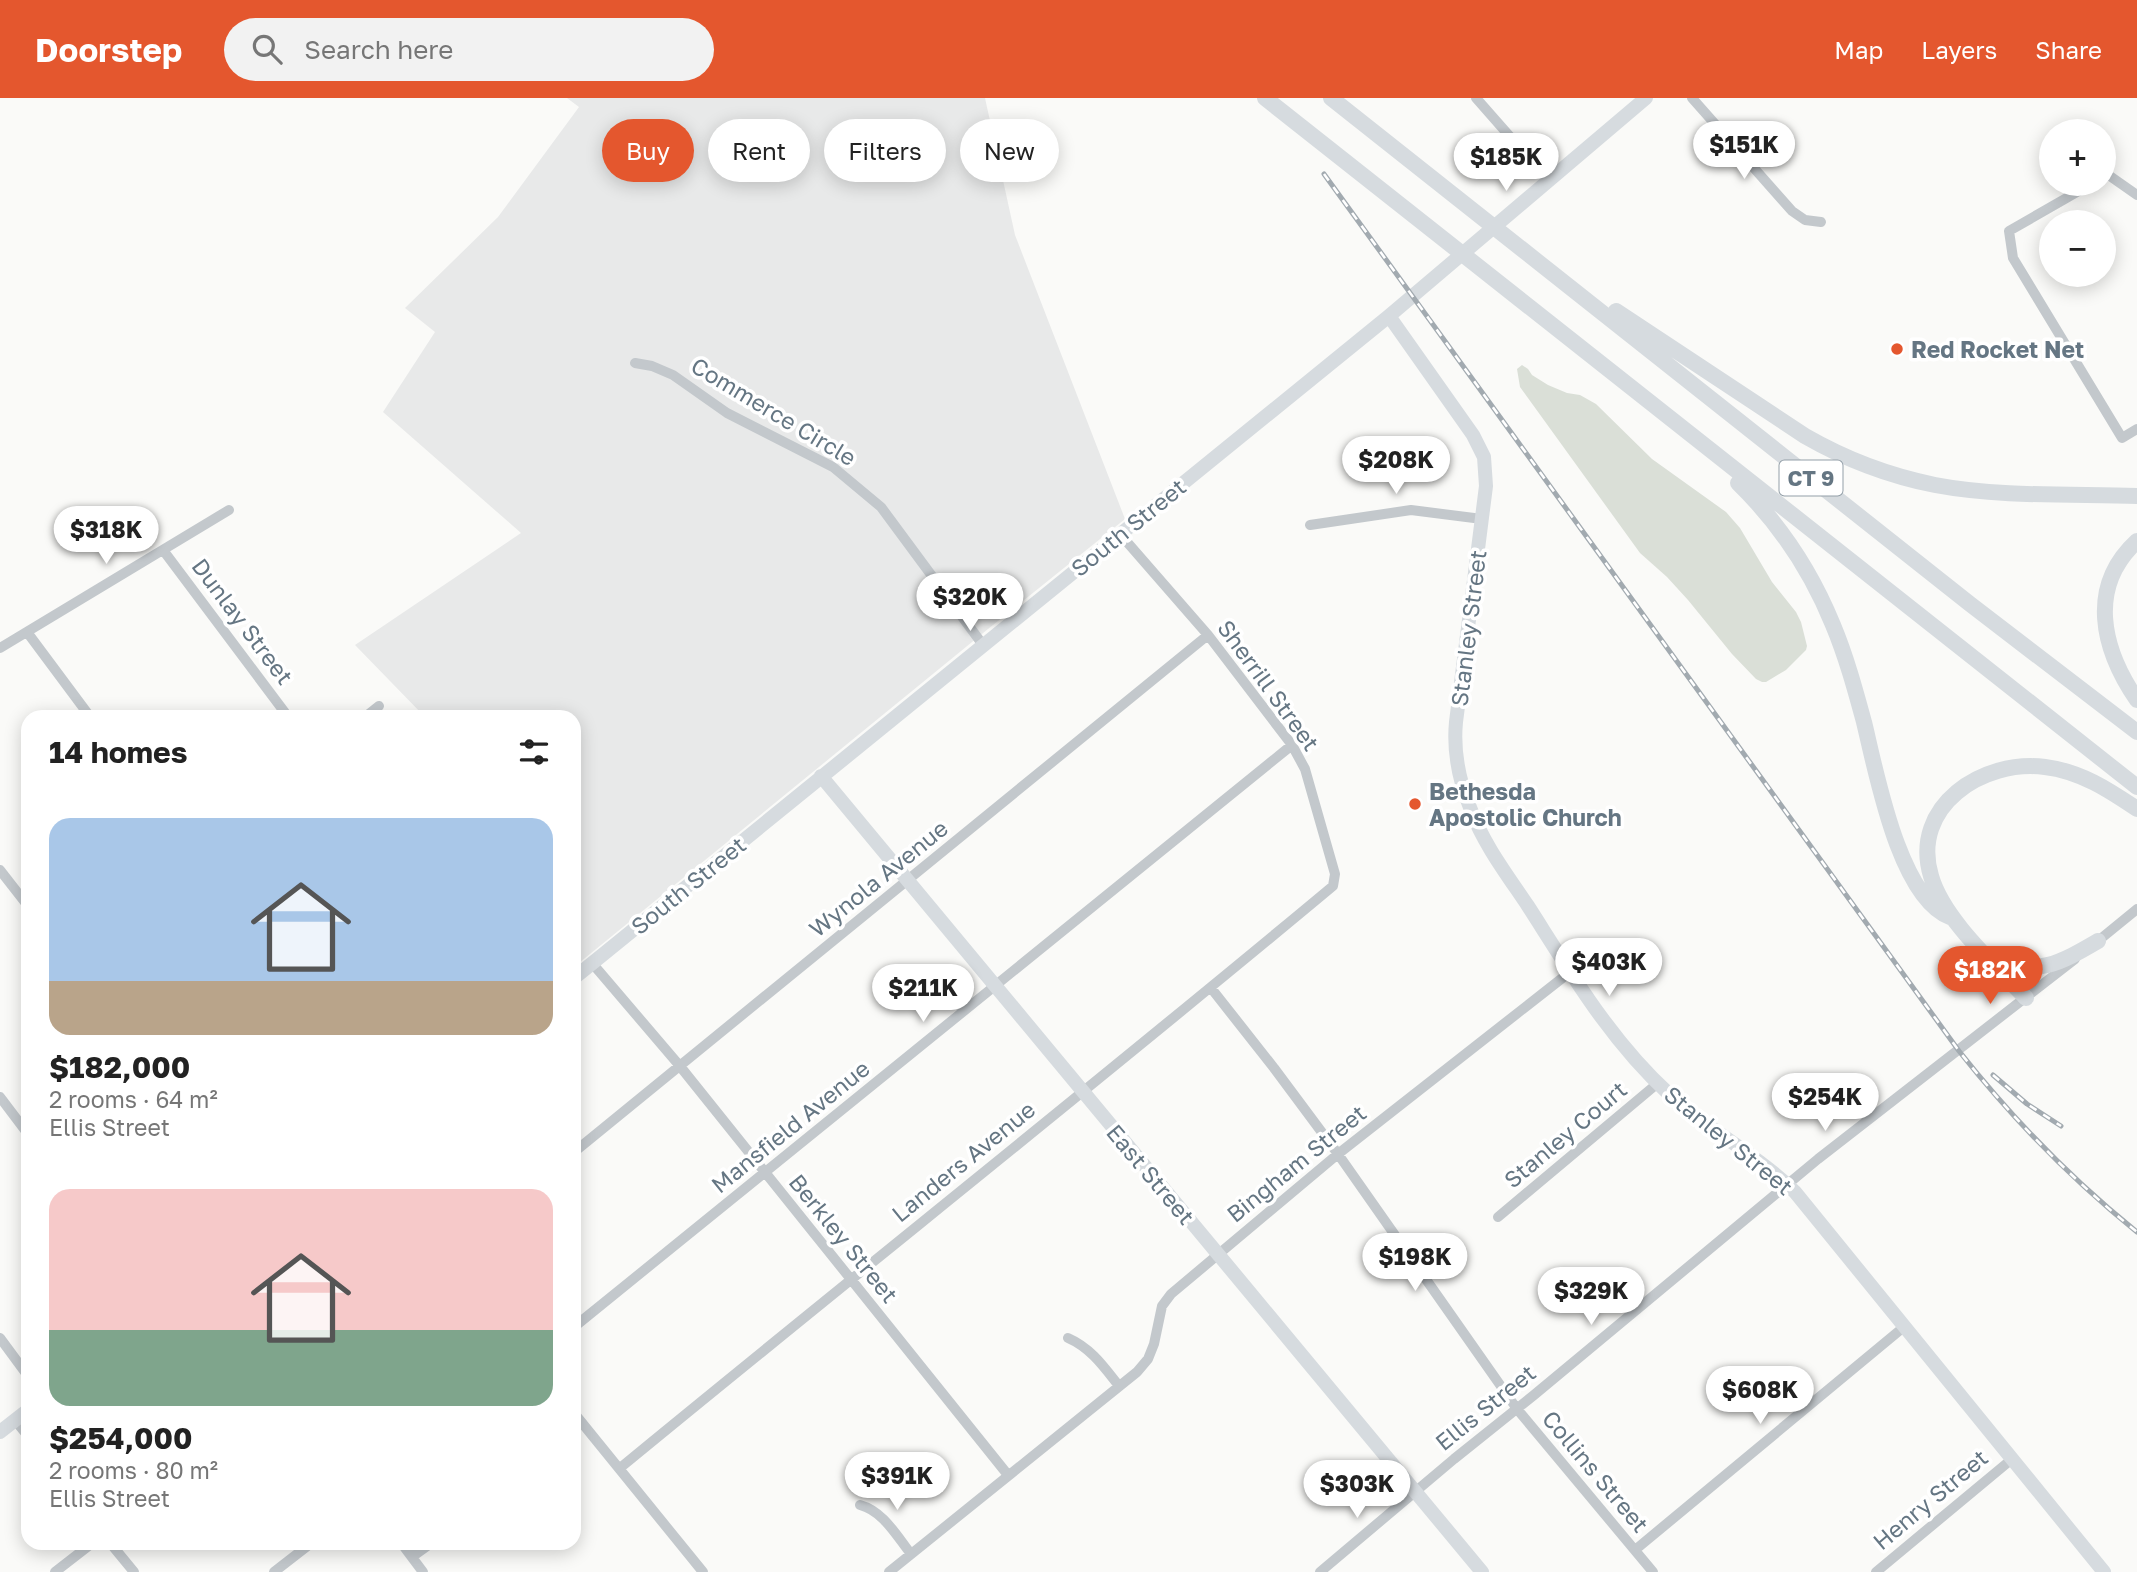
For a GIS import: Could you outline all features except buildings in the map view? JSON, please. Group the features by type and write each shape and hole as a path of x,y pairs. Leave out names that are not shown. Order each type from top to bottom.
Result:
{"highway":[{"name":"CT 9","path":"1265,98 2137,788"},
{"name":"CT 9","path":"1331,98 1970,604 2137,732"},
{"path":"1568,286 1603,302 1805,436 1873,467 1918,481 1967,489 2137,496"},
{"path":"1704,445 1723,469 1772,519 1810,576 1833,623 1847,662 1900,853 1930,903 1939,912 1950,917"},
{"path":"2137,541 2121,558 2113,575 2106,595 2104,618 2114,657 2137,700"},
{"path":"2026,998 1950,917 1930,874 1928,854 1936,818 1945,804 1972,781 2008,768 2026,766 2054,768 2090,781 2137,809"},
{"path":"1986,955 2012,966 2037,969 2058,962 2098,941"}],"main road":[{"name":"South Street","path":"581,972 1389,316 1646,98"},
{"name":"Stanley Street","path":"1389,316 1479,445 1484,457 1486,477 1482,519 1456,722 1456,759 1478,827 1570,972 1611,1031 1658,1083 1702,1121 1787,1184 2104,1572"},
{"name":"East Street","path":"821,776 1482,1572"},
{"path":"0,1432 21,1416"}],"street":[{"path":"1476,98 1548,180"},
{"path":"1692,98 1792,211 1805,219 1821,222"},
{"path":"2116,182 2137,195"},
{"path":"2070,196 2009,231 2012,258 2122,438 2137,429"},
{"name":"Commerce Circle","path":"635,363 652,366 673,376 727,413 833,467 881,507 983,645"},
{"path":"0,648 229,510"},
{"path":"1310,525 1410,510 1482,519"},
{"name":"Sherrill Street","path":"1120,534 1208,635 1292,745 1305,769 1335,874 1333,886"},
{"name":"Dunlay Street","path":"163,550 283,710"},
{"path":"27,632 85,710"},
{"name":"Wynola Avenue","path":"581,1146 1208,635"},
{"path":"374,710 379,706"},
{"name":"Mansfield Avenue","path":"581,1321 1292,745"},
{"path":"0,870 21,897"},
{"name":"Landers Avenue","path":"620,1468 1333,886"},
{"name":"Ellis Street","path":"1320,1572 1787,1184 2137,909"},
{"name":"Berkley Street","path":"592,963 679,1065 1008,1475"},
{"name":"Bingham Street","path":"889,1572 1137,1372 1148,1359 1154,1345 1162,1307 1171,1294 1338,1154 1570,972"},
{"name":"Collins Street","path":"1211,988 1338,1154 1517,1409 1653,1572"},
{"name":"Stanley Court","path":"1499,1216 1658,1083"},
{"path":"0,1097 21,1125"},
{"path":"1635,1550 1905,1326"},
{"path":"0,1338 21,1366"},
{"path":"1068,1338 1081,1344 1095,1356 1119,1387"},
{"path":"16,1420 21,1427"},
{"path":"581,1430 620,1468 702,1572"},
{"name":"Henry Street","path":"1876,1572 2012,1459"},
{"path":"860,1505 871,1508 881,1517 911,1553"},
{"path":"55,1572 83,1550"},
{"path":"116,1550 134,1572"},
{"path":"274,1572 302,1550"},
{"path":"407,1550 423,1572"},
{"path":"412,1557 422,1550"}],"shaded area":[{"path":"567,98 985,98 990,119 960,119 960,182 1003,182 1015,235 1125,519 581,961 581,710 418,710 355,645 521,533 383,412 435,332 405,308 498,217 579,107"},
{"path":"1522,365 1548,385 1580,395 1596,404 1652,459 1726,512 1740,528 1772,582 1801,622 1806,650 1786,670 1766,682 1756,679 1667,577 1640,553 1520,387 1517,369"}],"railway":[{"path":"1324,174 1959,1051 2043,1147 2137,1232"},
{"path":"1993,1075 2027,1104 2061,1126"}],"place":[{"name":"Red Rocket Net","path":"1897,349"},
{"name":"Bethesda Apostolic Church","path":"1415,804"}]}
